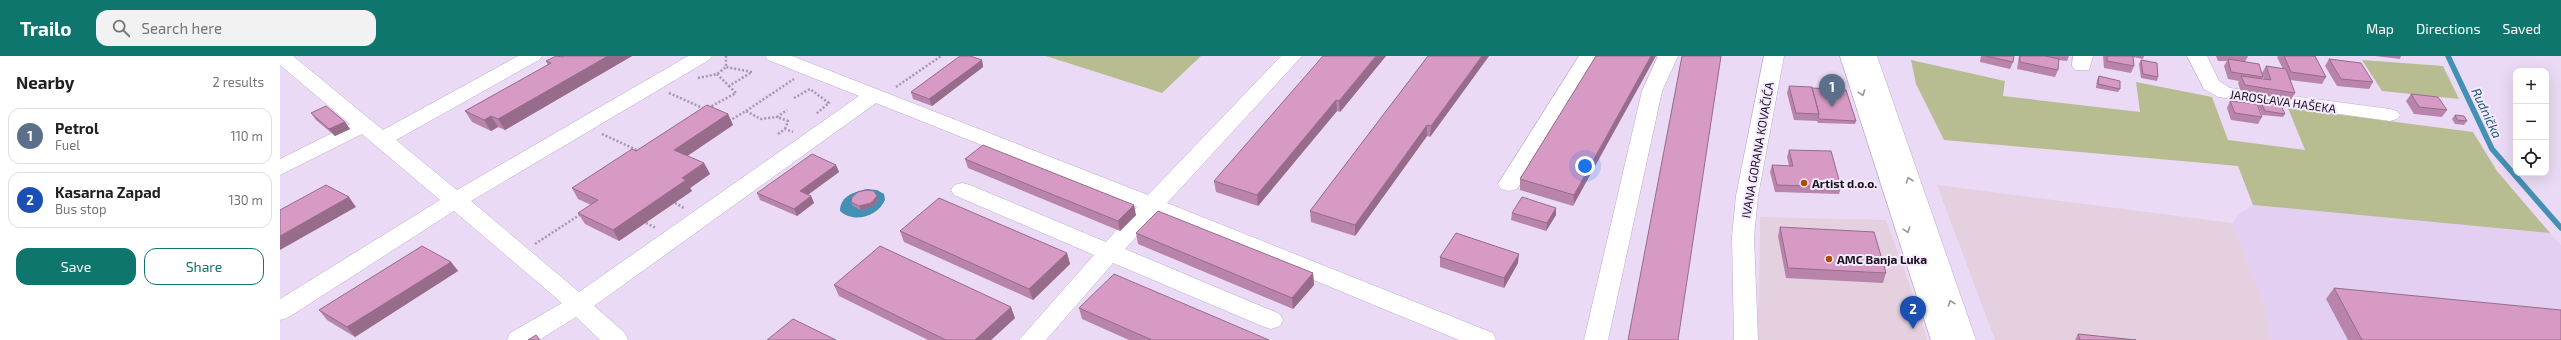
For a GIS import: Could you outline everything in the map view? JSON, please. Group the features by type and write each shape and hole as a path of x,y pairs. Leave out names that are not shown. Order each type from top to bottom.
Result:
{"main road":[{"path":"281,56 365,124 520,254 616,340"},
{"path":"382,139 532,56"},
{"path":"281,309 456,200 702,56"},
{"path":"775,56 876,98 1152,205 1484,340"},
{"path":"1039,337 1110,252 1152,205 1292,56"},
{"path":"1509,184 1588,56"},
{"path":"1596,340 1652,91 1668,56"},
{"name":"IVANA GORANA KOVAČIĆA","path":"1746,340 1743,237 1747,196 1774,56"},
{"path":"1850,56 1944,340"},
{"path":"1867,56 1964,340"},
{"name":"JAROSLAVA HAŠEKA","path":"2197,56 2212,86 2225,93 2390,115"},
{"path":"519,340 578,305 876,98"},
{"path":"280,168 365,124"},
{"path":"962,190 1271,320"}],"path":[{"path":"726,56 726,67"},
{"path":"876,98 941,56"},
{"path":"694,79 716,74 726,67 752,72 728,86"},
{"path":"727,122 808,70"},
{"path":"706,109 736,93 716,74"},
{"path":"652,86 712,112"},
{"path":"794,98 810,88 829,103 811,117"},
{"path":"746,110 761,117 761,119 777,117 788,121 785,129 778,134"},
{"path":"777,117 787,110"},
{"path":"725,117 731,120"},
{"path":"584,125 643,153"},
{"path":"785,129 794,132 799,127"},
{"path":"520,254 588,210"}],"shaded area":[{"path":"1937,185 2232,223 2264,304 2271,340 1995,340"},
{"path":"2253,205 2550,233 2561,245 2561,340 2271,340 2264,304 2232,223 2240,213"},
{"path":"1760,217 1886,220 1917,305 1927,340 1755,340 1759,295"}],"green space":[{"path":"1046,56 1201,56 1162,93"},
{"path":"1911,60 2005,81 2003,96 2140,112 2136,82 2212,97 2228,140 2305,150 2288,108 2473,132 2497,171 2550,233 2253,205 2238,166 1944,140 1916,84"},
{"path":"2362,60 2443,66 2459,99 2382,91"}],"water":[{"path":"867,189 877,190 884,194 885,200 882,206 871,214 859,217 852,217 840,211 842,202 845,198 853,193"}],"building":[{"path":"556,56 608,56 498,119 491,116 484,120 465,111 551,63 546,61"},
{"path":"960,56 970,56 982,60 929,99 911,92"},
{"path":"1323,56 1376,56 1339,101 1336,100 1257,195 1214,181"},
{"path":"1428,56 1482,56 1431,126 1427,125 1355,225 1310,211"},
{"path":"1596,56 1651,56 1574,195 1520,179"},
{"path":"1682,56 1721,56 1678,340 1628,340"},
{"path":"1986,56 2014,56 2013,62"},
{"path":"2020,56 2045,56 2059,59 2058,70 2020,62"},
{"path":"2107,56 2133,56 2134,66 2107,61"},
{"path":"2284,56 2315,56 2326,77 2291,72"},
{"path":"2228,59 2259,64 2263,77 2231,72"},
{"path":"2329,59 2361,63 2373,82 2341,79"},
{"path":"2141,60 2157,63 2158,77 2143,74"},
{"path":"2266,66 2286,69 2295,93 2245,85 2241,76 2271,80"},
{"path":"2099,76 2120,81 2120,89 2098,84"},
{"path":"1789,86 1812,87 1819,114 1796,113"},
{"path":"1812,88 1846,90 1856,121 1819,119"},
{"path":"2411,94 2438,97 2447,110 2419,107"},
{"path":"2259,99 2279,101 2285,114 2265,111"},
{"path":"2230,101 2257,104 2262,117 2235,113"},
{"path":"707,105 728,114 674,150 704,163 682,178 686,180 613,230 578,213 598,200 572,188 632,149 636,151"},
{"path":"326,106 345,122 329,129 311,113"},
{"path":"2455,115 2464,116 2467,121 2457,120"},
{"path":"983,145 1134,205 1118,221 965,159"},
{"name":"Artist d.o.o.","path":"1789,150 1831,151 1841,187 1777,185 1772,165 1793,166"},
{"path":"812,154 836,165 800,191 811,196 794,209 757,193"},
{"path":"326,185 349,197 280,236 280,210"},
{"path":"867,190 874,191 877,196 871,203 859,206 851,202 852,197 858,192"},
{"path":"1522,197 1556,208 1547,223 1512,213"},
{"path":"939,198 1067,253 1029,289 900,231"},
{"path":"1158,211 1313,273 1292,298 1136,233"},
{"name":"AMC Banja Luka","path":"1780,227 1874,232 1886,273 1788,268"},
{"path":"1456,233 1519,254 1504,278 1440,257"},
{"path":"422,246 451,262 347,327 319,310"},
{"path":"880,246 1011,307 975,340 946,340 834,285"},
{"path":"1114,274 1269,340 1152,340 1079,308"},
{"path":"2334,288 2561,310 2561,340 2362,340"},
{"path":"793,319 836,340 767,340"},
{"path":"2078,334 2136,340 2080,340"},
{"path":"536,335 540,340 528,340"}],"waterway":[{"name":"Rudnička","path":"2448,56 2492,149 2561,228"}],"place":[{"name":"Petrol","path":"1832,107"},
{"name":"Artist d.o.o.","path":"1804,183"},
{"name":"AMC Banja Luka","path":"1829,259"},
{"name":"Kasarna Zapad","path":"1913,329"}]}
